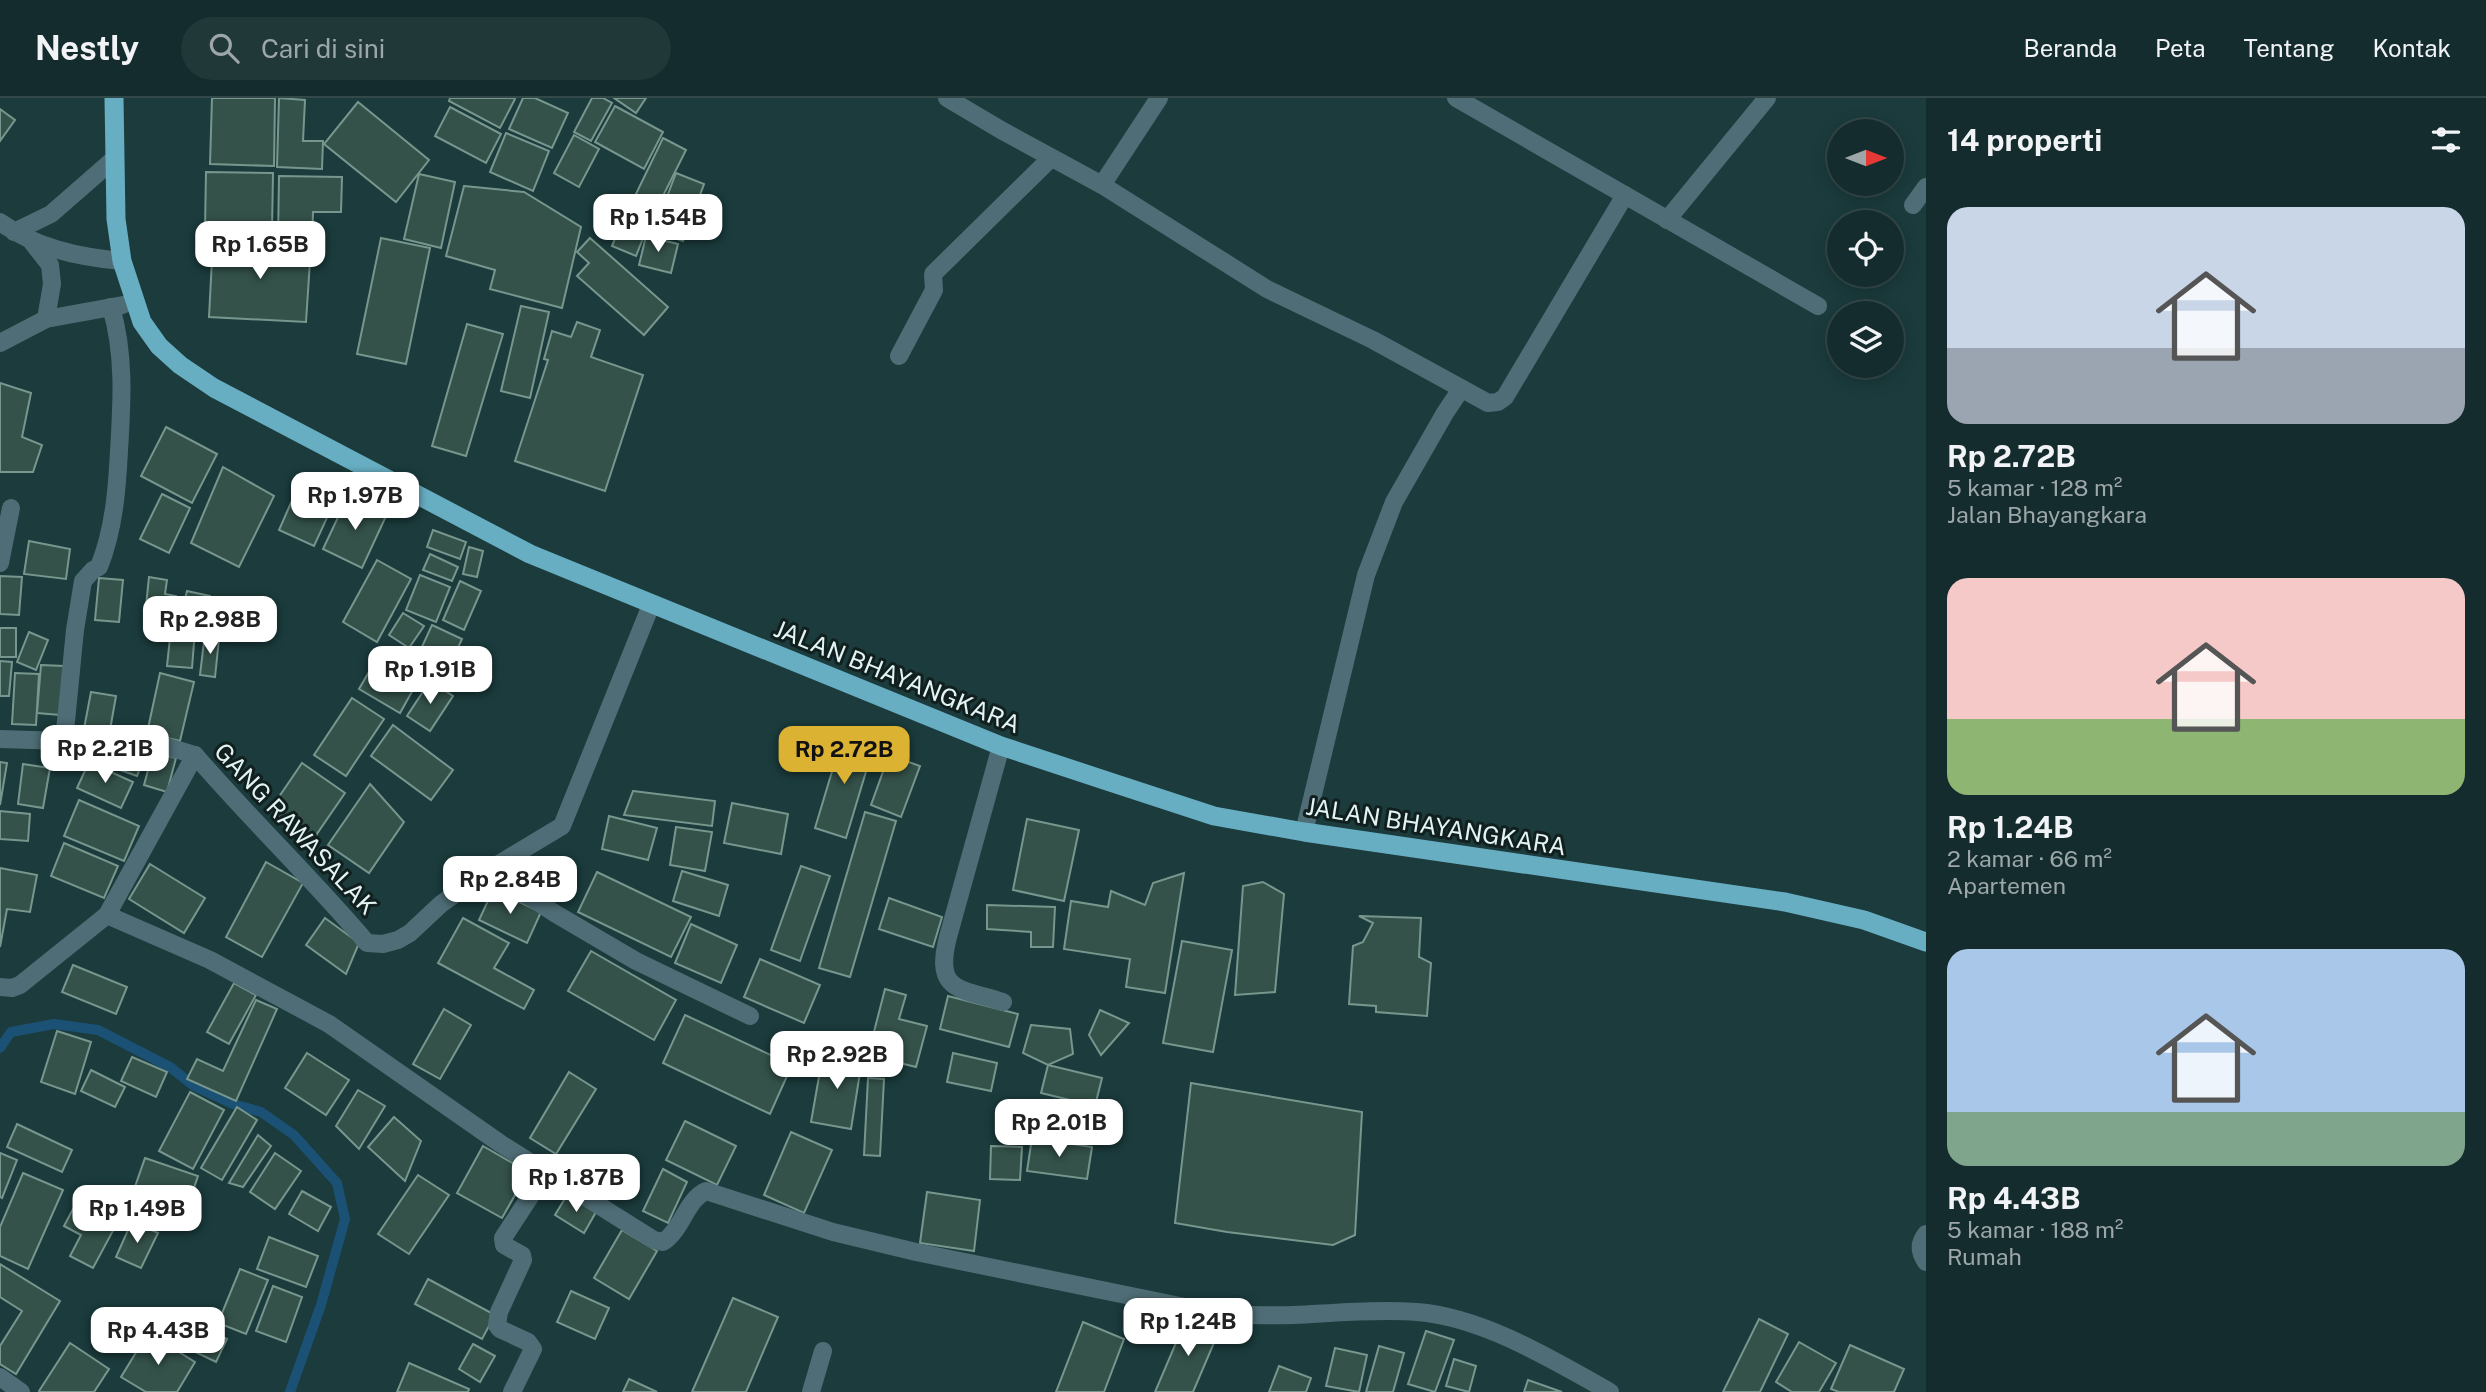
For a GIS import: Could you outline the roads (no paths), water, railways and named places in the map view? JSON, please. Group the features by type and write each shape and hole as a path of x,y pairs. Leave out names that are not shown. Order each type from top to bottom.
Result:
{"highway":[{"name":"JALAN BHAYANGKARA","path":"114,98 116,219 122,261 142,322 159,346 180,365 214,388 530,554 1001,746 1214,816 1304,832 1785,902 1864,920 1926,942"}],"street":[{"path":"947,98 1102,185 1267,289 1373,340 1488,403 1505,397 1625,195"},
{"path":"1102,185 1159,98"},
{"path":"1456,98 1818,306"},
{"path":"1668,220 1767,98"},
{"path":"899,356 934,290 933,274 1051,158"},
{"path":"7,227 51,214 114,159"},
{"path":"1913,205 1926,187"},
{"path":"7,227 32,242 81,257 122,261"},
{"path":"32,242 50,265 52,284 46,319"},
{"path":"0,343 46,319 137,303"},
{"path":"64,741 75,630 83,581 99,566 109,537 116,501 122,364 111,307"},
{"path":"1304,832 1366,575 1394,502 1461,390"},
{"path":"0,563 10,508"},
{"name":"GANG RAWASALAK","path":"0,987 12,988 20,985 107,915 195,754 263,831 323,891 367,943 383,944 410,933 441,904 489,870 562,826 651,605"},
{"path":"0,739 64,741 125,734 195,754"},
{"path":"1001,746 946,946 944,965 945,976 957,988 1003,1002"},
{"path":"489,870 556,914 636,961 750,1016"},
{"path":"107,915 210,960 329,1024 501,1144 654,1240 663,1242 671,1237 698,1195 706,1191 833,1232 1219,1314 1261,1316 1353,1311 1419,1312 1464,1322 1563,1365 1610,1392"},
{"path":"512,1392 533,1349 528,1342 497,1325 499,1312 523,1260 522,1255 504,1245 503,1238 546,1172"},
{"path":"1926,1234 1920,1251 1926,1262"},
{"path":"811,1392 823,1351"},
{"path":"0,1377 20,1392"}],"waterway":[{"path":"0,1048 11,1032 54,1024 98,1030 170,1067 194,1086 233,1104 261,1112 294,1135 337,1183 345,1219 321,1305 290,1392"}]}
